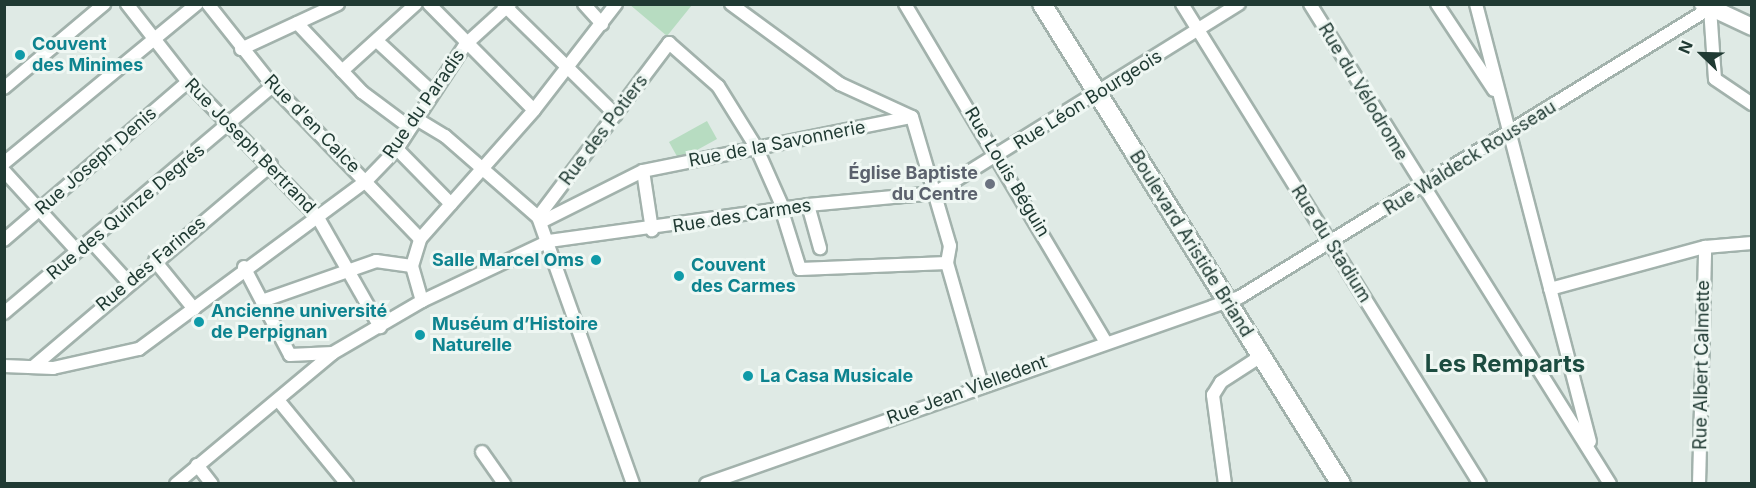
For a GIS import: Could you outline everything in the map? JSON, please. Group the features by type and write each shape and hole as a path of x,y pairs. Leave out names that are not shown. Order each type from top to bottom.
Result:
{"main road":[{"name":"Boulevard Aristide Briand","path":"1042,4 1341,483"}],"street":[{"path":"4,88 104,4"},
{"name":"Rue Joseph Bertrand","path":"127,4 151,39 188,82 271,165 317,216 352,270 380,327"},
{"path":"4,163 151,39 197,4"},
{"name":"Rue d'en Calce","path":"208,4 241,49 273,86 420,239"},
{"path":"241,49 297,23 319,8 338,4"},
{"path":"342,71 417,4"},
{"path":"429,4 465,45 534,110"},
{"path":"584,4 602,24"},
{"path":"422,301 412,266 420,239 534,110 616,4"},
{"path":"731,4 840,84 912,117 950,246 946,263 982,385"},
{"name":"Rue Louis Béguin","path":"905,4 998,156 1105,341"},
{"name":"Rue du Stadium","path":"1182,4 1480,483"},
{"name":"Rue Léon Bourgeois","path":"935,193 1098,94 1239,4"},
{"name":"Rue du Vélodrome","path":"1310,4 1421,189 1592,447 1610,483"},
{"path":"1437,4 1499,95"},
{"path":"1476,4 1592,447"},
{"path":"507,6 567,69 616,115"},
{"name":"Rue du Paradis","path":"4,366 53,368 139,349 194,309 244,267 366,181 397,149 412,122 465,45 507,6"},
{"path":"1710,6 1752,27"},
{"path":"1710,6 1715,80 1752,104"},
{"name":"Rue Waldeck Rousseau","path":"1226,300 1331,246 1710,6"},
{"path":"297,23 342,71 412,122 484,168 539,220 549,240 633,483"},
{"path":"377,41 432,92"},
{"name":"Rue des Potiers","path":"539,220 669,43 718,86 756,147"},
{"name":"Rue Joseph Denis","path":"4,240 188,82"},
{"name":"Rue des Quinze Degrés","path":"4,313 230,125 273,86"},
{"name":"Rue de la Savonnerie","path":"539,220 643,171 912,117"},
{"path":"756,147 782,208 800,269 946,263"},
{"path":"397,149 451,204"},
{"name":"Rue des Farines","path":"34,366 128,282 271,165"},
{"path":"4,171 77,251"},
{"path":"643,171 652,230"},
{"name":"Rue des Carmes","path":"549,240 652,230 782,208 935,193"},
{"path":"808,205 820,248"},
{"path":"176,483 333,353 422,301 549,240"},
{"path":"91,241 128,282"},
{"path":"1550,289 1705,247 1752,243"},
{"name":"Rue Albert Calmette","path":"1699,483 1705,247"},
{"path":"155,261 194,309"},
{"path":"262,301 376,261 412,266"},
{"path":"244,267 290,355 333,353"},
{"name":"Rue Jean Vielledent","path":"709,483 1226,300"},
{"path":"1225,483 1213,395 1221,382 1261,356"},
{"path":"278,400 347,483"},
{"path":"482,452 504,483"},
{"path":"197,465 212,483"}],"green space":[{"path":"629,4 692,4 692,5 667,36"},
{"path":"707,121 717,139 679,160 669,142"}],"place":[{"name":"Couvent des Minimes","path":"20,55"},
{"name":"Église Baptiste du Centre","path":"990,184"},
{"name":"Salle Marcel Oms","path":"596,260"},
{"name":"Couvent des Carmes","path":"679,276"},
{"name":"Ancienne université de Perpignan","path":"199,322"},
{"name":"Muséum d’Histoire Naturelle","path":"420,335"},
{"name":"La Casa Musicale","path":"748,376"}],"district":[{"name":"Les Remparts","path":"1505,364"}]}
